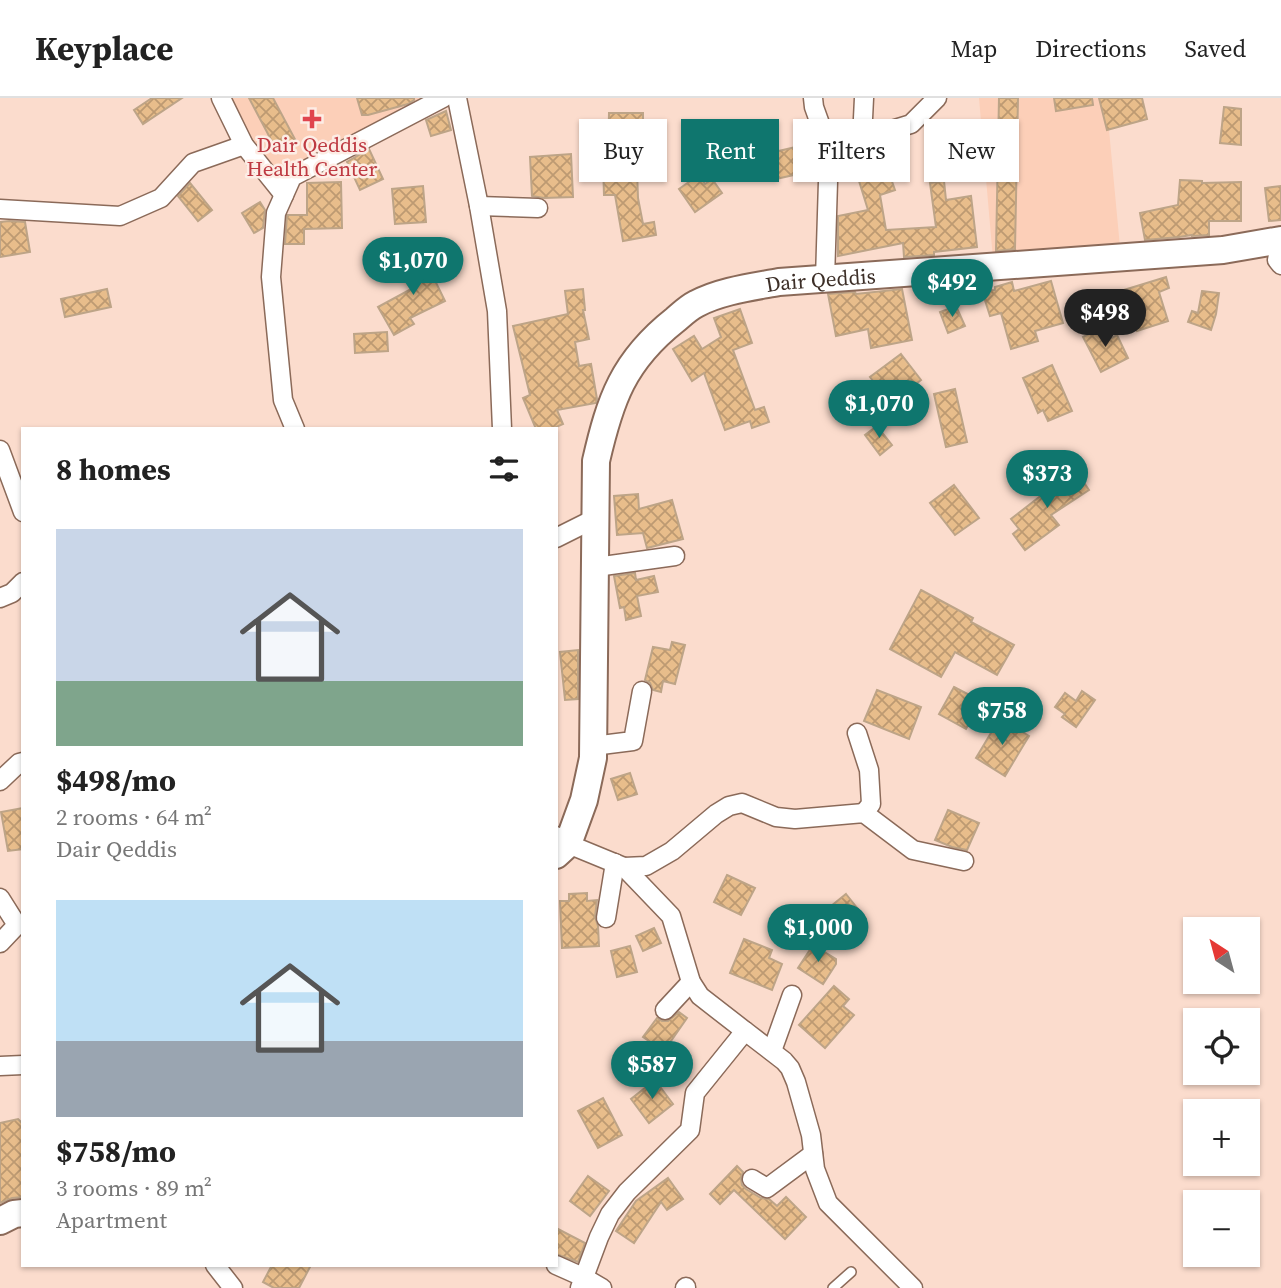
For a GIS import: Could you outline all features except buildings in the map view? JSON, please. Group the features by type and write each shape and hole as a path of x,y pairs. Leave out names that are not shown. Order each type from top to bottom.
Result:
{"main road":[{"name":"Dair Qeddis","path":"560,845 584,800 593,758 596,461 605,421 618,387 635,359 664,329 695,304 736,290 779,282 1223,250 1281,241"},
{"path":"0,1221 21,1213"}],"street":[{"path":"221,98 244,145 284,195"},
{"path":"294,427 284,400 271,277 276,213 292,177 443,98"},
{"path":"457,98 497,311 502,427"},
{"path":"813,98 818,119"},
{"path":"863,119 864,98"},
{"path":"910,124 937,98"},
{"path":"0,209 120,216 161,198 193,163 244,145"},
{"path":"825,279 828,182"},
{"path":"479,206 538,208"},
{"path":"1281,241 1277,260 1281,265"},
{"path":"0,450 21,507"},
{"path":"558,537 597,518"},
{"path":"596,567 675,556"},
{"path":"0,598 12,593 21,584"},
{"path":"593,746 633,741 642,691"},
{"path":"857,733 869,770 871,804 864,813"},
{"path":"0,781 21,762"},
{"path":"560,845 620,865 646,866 672,851 716,814 729,806 742,803 776,817 795,819 864,813 913,850 964,861"},
{"path":"606,918 620,865"},
{"path":"620,865 671,916 691,982 700,996 784,1060 796,1082 811,1135 814,1169 828,1203 913,1288"},
{"path":"0,898 20,925 0,943"},
{"path":"665,1010 691,982"},
{"path":"772,1051 792,996"},
{"path":"582,1282 610,1214 627,1192 690,1130 695,1093 745,1031"},
{"path":"0,1066 21,1065"},
{"path":"752,1180 767,1188 813,1154"},
{"path":"558,1266 582,1282 602,1288"},
{"path":"217,1267 233,1288"}],"lane":[{"path":"833,1288 851,1272"}],"shaded area":[{"name":"Dair Qeddis Health Center","path":"230,98 427,98 274,177 247,140"},
{"path":"979,98 1106,98 1120,247 993,259 986,182 1019,182 1019,119 981,119"}],"place":[{"name":"Dair Qeddis Health Center","path":"312,119"}]}
